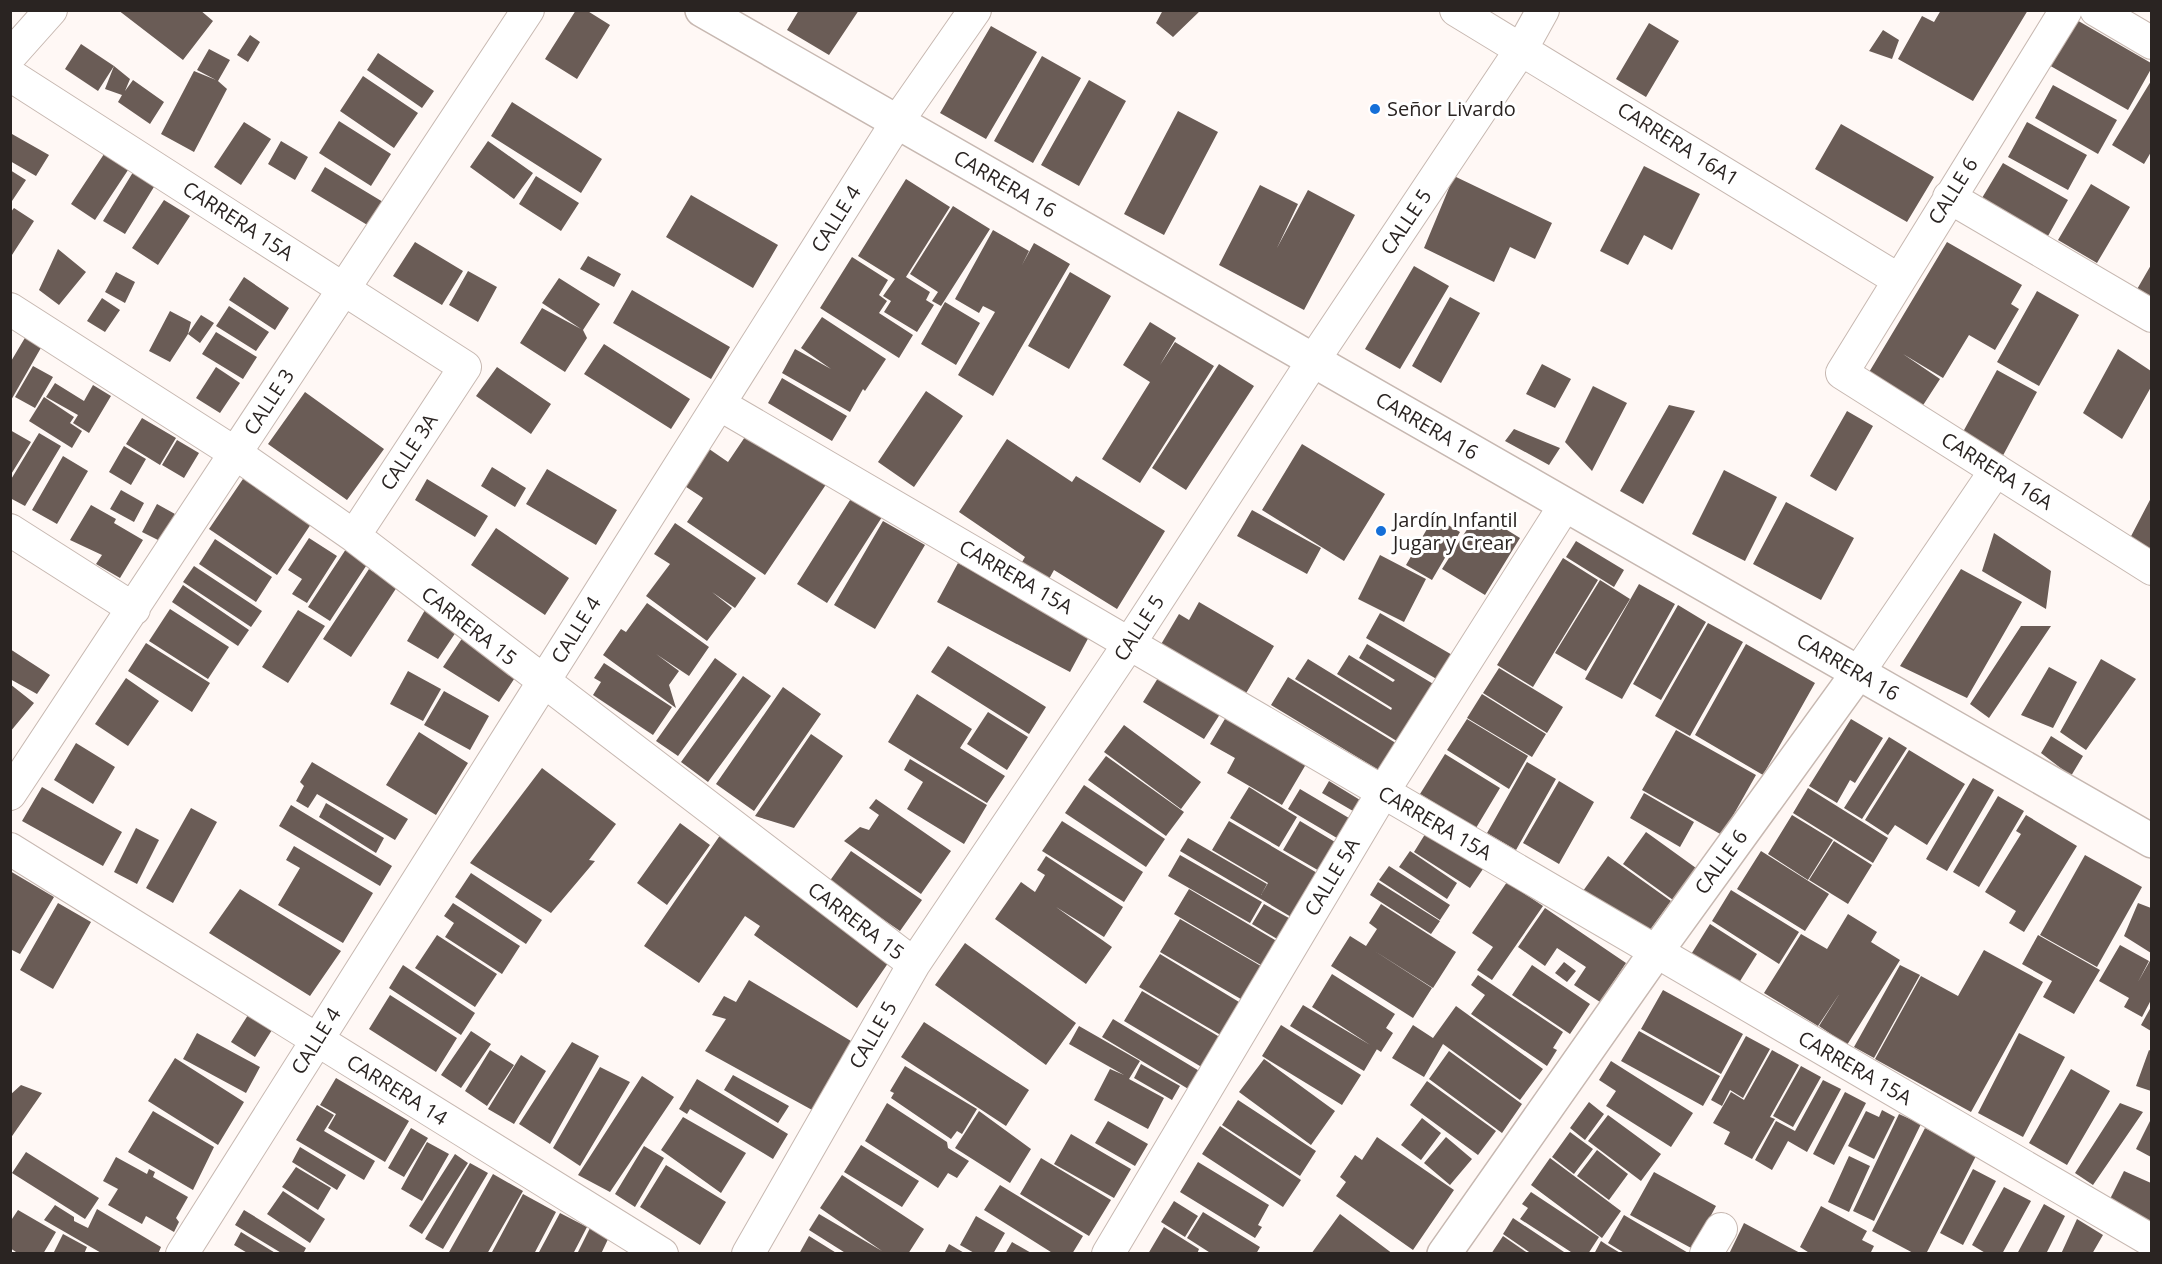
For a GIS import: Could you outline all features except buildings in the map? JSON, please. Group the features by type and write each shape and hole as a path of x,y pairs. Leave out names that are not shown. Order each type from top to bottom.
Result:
{"street":[{"path":"10,56 51,10"},
{"name":"CALLE 3","path":"10,794 528,10"},
{"name":"CARRERA 16","path":"702,10 2151,841"},
{"name":"CALLE 4","path":"182,1254 897,122 975,10"},
{"name":"CARRERA 16A1","path":"1456,10 1522,48 1899,280"},
{"name":"CALLE 5","path":"748,1254 914,964 1129,644 1313,361 1522,48 1543,10"},
{"name":"CALLE 6","path":"1842,373 1949,196 2066,10"},
{"path":"2096,10 2151,43"},
{"name":"CARRERA 15A","path":"10,75 465,367"},
{"path":"1949,196 2151,316"},
{"name":"CARRERA 15","path":"10,309 235,453 354,536 542,683 914,964"},
{"name":"CALLE 3A","path":"354,536 465,367"},
{"name":"CARRERA 16A","path":"1842,373 2151,569"},
{"name":"CARRERA 15A","path":"719,404 2151,1241"},
{"name":"CALLE 6","path":"1444,1254 1656,952 1858,673 1996,470"},
{"name":"CALLE 5A","path":"1108,1254 1383,792 1565,505"},
{"path":"10,530 134,609"},
{"name":"CARRERA 14","path":"10,849 662,1254"}],"place":[{"name":"Señor Livardo","path":"1375,109"},
{"name":"Jardín Infantil Jugar y Crear","path":"1381,531"}]}
